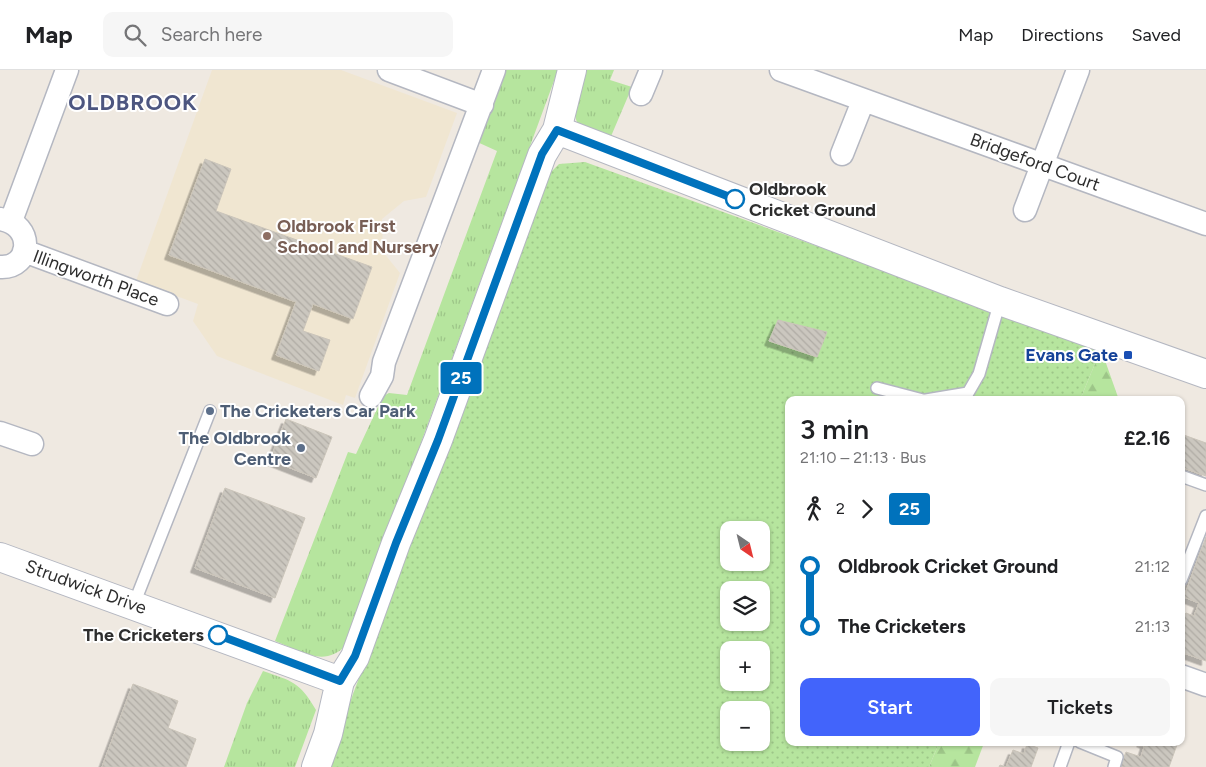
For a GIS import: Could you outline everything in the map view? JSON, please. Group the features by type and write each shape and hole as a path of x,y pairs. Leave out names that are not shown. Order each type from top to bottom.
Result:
{"street":[{"path":"0,267 13,264 24,252 24,235 19,226 5,220 67,70"},
{"path":"389,70 482,105"},
{"path":"371,396 382,376 384,362 494,70"},
{"path":"316,767 328,734 340,681 355,656 396,543 438,440 542,154 557,130 572,70"},
{"path":"641,94 651,70"},
{"name":"Bridgeford Court","path":"781,70 1206,224"},
{"path":"1025,210 1078,70"},
{"path":"842,154 863,101"},
{"path":"557,130 1000,301 1206,374"},
{"name":"Illingworth Place","path":"24,252 167,304"},
{"path":"0,433 32,444"},
{"name":"Strudwick Drive","path":"0,557 134,604 340,681"},
{"path":"1185,677 1206,685"}],"lane":[{"path":"949,396 968,393 979,374 1000,301"},
{"path":"877,388 908,396"},
{"path":"134,604 210,411"},
{"path":"1185,477 1206,485"},
{"path":"1185,570 1206,516"},
{"path":"1060,767 1068,746"},
{"path":"1090,746 1118,757 1114,767"}],"shaded area":[{"name":"Oldbrook First School and Nursery","path":"212,70 341,70 457,113 426,197 404,201 382,219 383,252 400,273 355,398 346,395 343,405 217,356 193,321 198,304 136,281"}],"green space":[{"path":"501,70 558,70 347,644 339,651 330,655 312,656 275,641 348,452 356,454 383,396 389,393 407,395 497,151 475,141"},
{"path":"584,70 614,70 610,80 632,87 609,141 584,129 577,122 575,115 576,99"},
{"path":"585,162 1101,349 1082,396 785,396 785,746 938,746 929,767 326,767 544,179 559,164"},
{"path":"1101,349 1118,396 1082,396"},
{"path":"263,671 288,680 300,688 316,710 295,767 224,767 247,703"},
{"path":"938,746 983,746 975,767 929,767"}],"building":[{"path":"205,159 231,169 216,211 372,267 353,319 313,304 303,331 330,340 319,371 276,355 296,302 169,255"},
{"path":"778,320 827,332 817,357 769,341"},
{"name":"The Oldbrook Centre","path":"286,419 332,437 316,478 270,460"},
{"path":"1185,435 1206,443 1206,476 1185,468"},
{"name":"The Cricketers","path":"225,488 305,518 275,598 195,568"},
{"path":"1206,537 1206,661 1185,653 1185,614 1186,613 1194,616 1199,603 1185,597"},
{"path":"133,684 178,701 168,728 196,739 186,767 102,767"},
{"path":"1026,746 1032,746 1038,748 1031,767 1006,767 1013,750 1024,754"},
{"path":"1144,746 1177,746 1169,767 1120,767 1126,752 1141,757"}],"bus line":[{"name":"25","path":"218,635 340,681 355,656 396,543 438,440 542,154 557,130 735,199"}],"place":[{"name":"Oldbrook Cricket Ground","path":"735,199"},
{"name":"Oldbrook First School and Nursery","path":"267,236"},
{"name":"Evans Gate","path":"1128,355"},
{"name":"The Cricketers Car Park","path":"210,411"},
{"name":"The Oldbrook Centre","path":"301,448"},
{"name":"The Cricketers","path":"218,635"}],"district":[{"name":"OLDBROOK","path":"133,102"}]}
